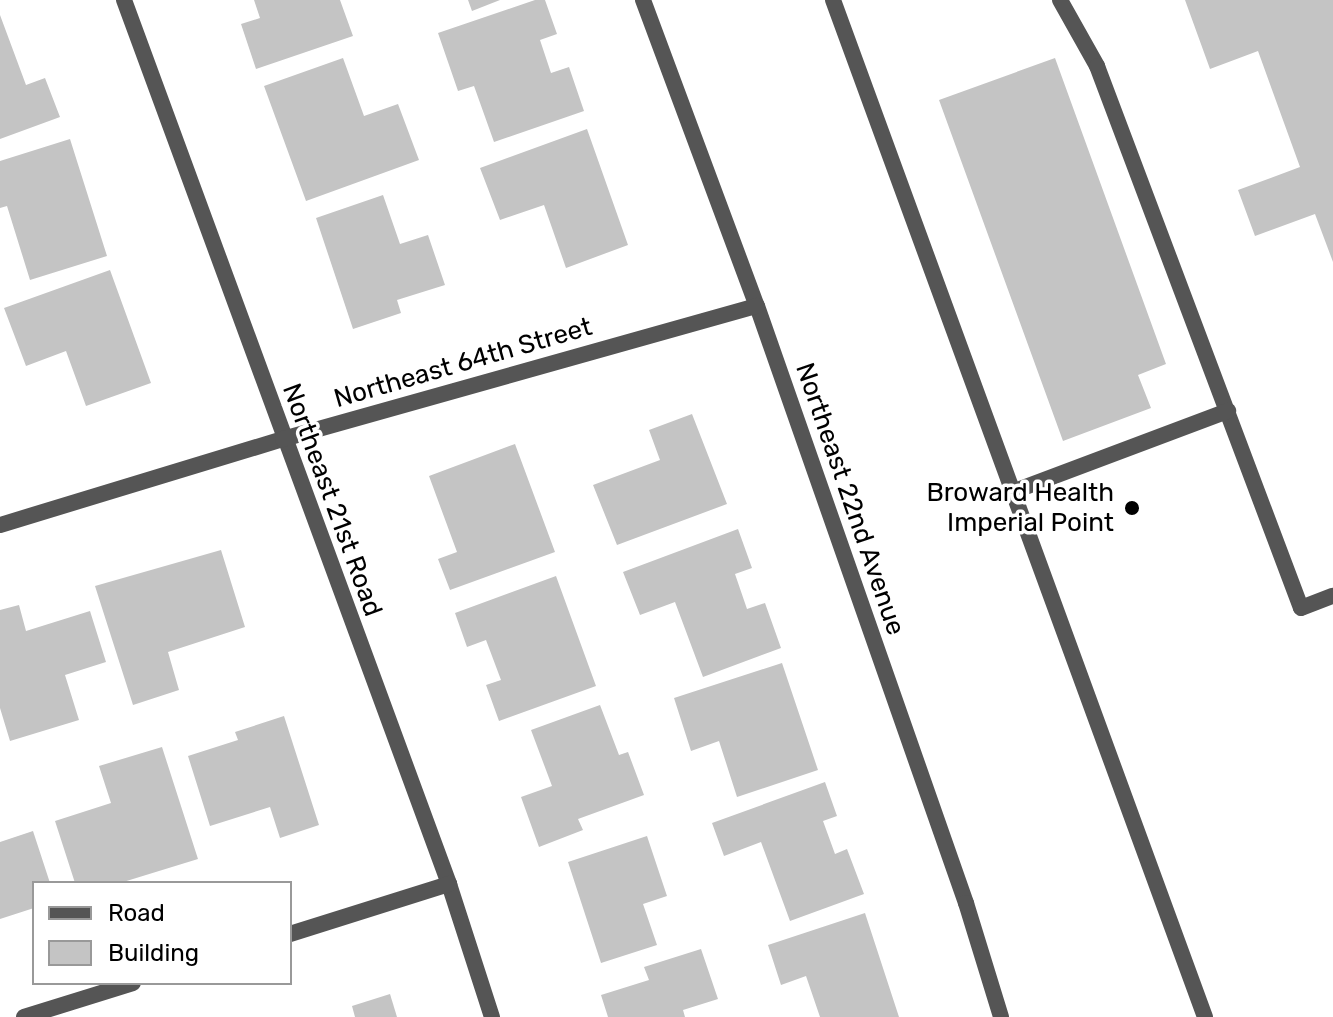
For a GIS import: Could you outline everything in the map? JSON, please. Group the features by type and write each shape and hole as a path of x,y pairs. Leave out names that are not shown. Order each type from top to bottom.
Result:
{"street":[{"name":"Northeast 21st Road","path":"124,0 449,884 492,1017"},
{"name":"Northeast 22nd Avenue","path":"643,0 757,306 966,903 1001,1017"},
{"path":"833,0 1205,1017"},
{"path":"1060,0 1097,66 1301,608 1333,596"},
{"name":"Northeast 64th Street","path":"0,525 283,439 757,306"},
{"path":"1012,492 1228,411"},
{"path":"292,933 449,884"},
{"path":"24,1017 127,985"}],"building":[{"path":"254,0 340,0 353,36 256,69 241,24 260,18"},
{"path":"468,0 500,0 472,11"},
{"path":"535,0 545,0 557,34 540,40 551,73 569,67 584,111 494,142 474,86 458,91 438,33"},
{"path":"1185,0 1333,0 1333,262 1315,214 1255,236 1238,190 1300,167 1258,51 1210,69"},
{"path":"0,15 26,85 45,78 60,117 0,139"},
{"path":"343,58 364,116 398,104 419,160 306,201 264,86"},
{"path":"1055,58 1166,364 1138,375 1151,408 1063,441 939,100"},
{"path":"587,129 628,245 566,268 544,205 500,220 480,168"},
{"path":"70,139 107,256 30,280 7,206 0,208 0,161"},
{"path":"383,195 400,244 428,235 445,285 397,300 401,313 353,329 316,218"},
{"path":"110,270 151,383 86,406 66,351 26,366 4,308"},
{"path":"692,414 727,504 617,545 593,485 660,460 649,430"},
{"path":"515,444 555,552 450,590 438,559 457,552 429,476"},
{"path":"738,529 752,568 735,574 747,609 765,603 781,648 703,677 675,602 640,615 623,572"},
{"path":"221,550 245,627 168,652 179,690 133,705 95,586"},
{"path":"556,576 596,686 499,721 486,685 501,680 486,640 467,647 455,613"},
{"path":"19,605 26,631 90,611 106,662 65,675 79,720 10,741 0,708 0,610"},
{"path":"782,663 818,770 737,797 719,741 691,751 674,698"},
{"path":"600,705 619,755 628,752 644,795 578,819 583,830 539,847 521,797 552,786 531,730"},
{"path":"284,716 319,825 280,838 270,807 210,826 188,756 238,740 235,732"},
{"path":"162,747 198,859 126,881 74,881 55,821 111,803 99,766"},
{"path":"825,782 837,816 823,821 835,854 847,849 864,894 790,921 761,842 724,856 712,823"},
{"path":"33,831 49,881 32,881 32,909 0,919 0,842"},
{"path":"647,836 667,896 643,904 657,945 601,963 568,862"},
{"path":"865,913 899,1017 820,1017 806,976 781,985 768,945"},
{"path":"701,949 718,999 683,1010 685,1017 608,1017 601,995 649,980 644,967"},
{"path":"390,994 397,1017 355,1017 352,1006"}],"place":[{"name":"Broward Health Imperial Point","path":"1132,508"}]}
